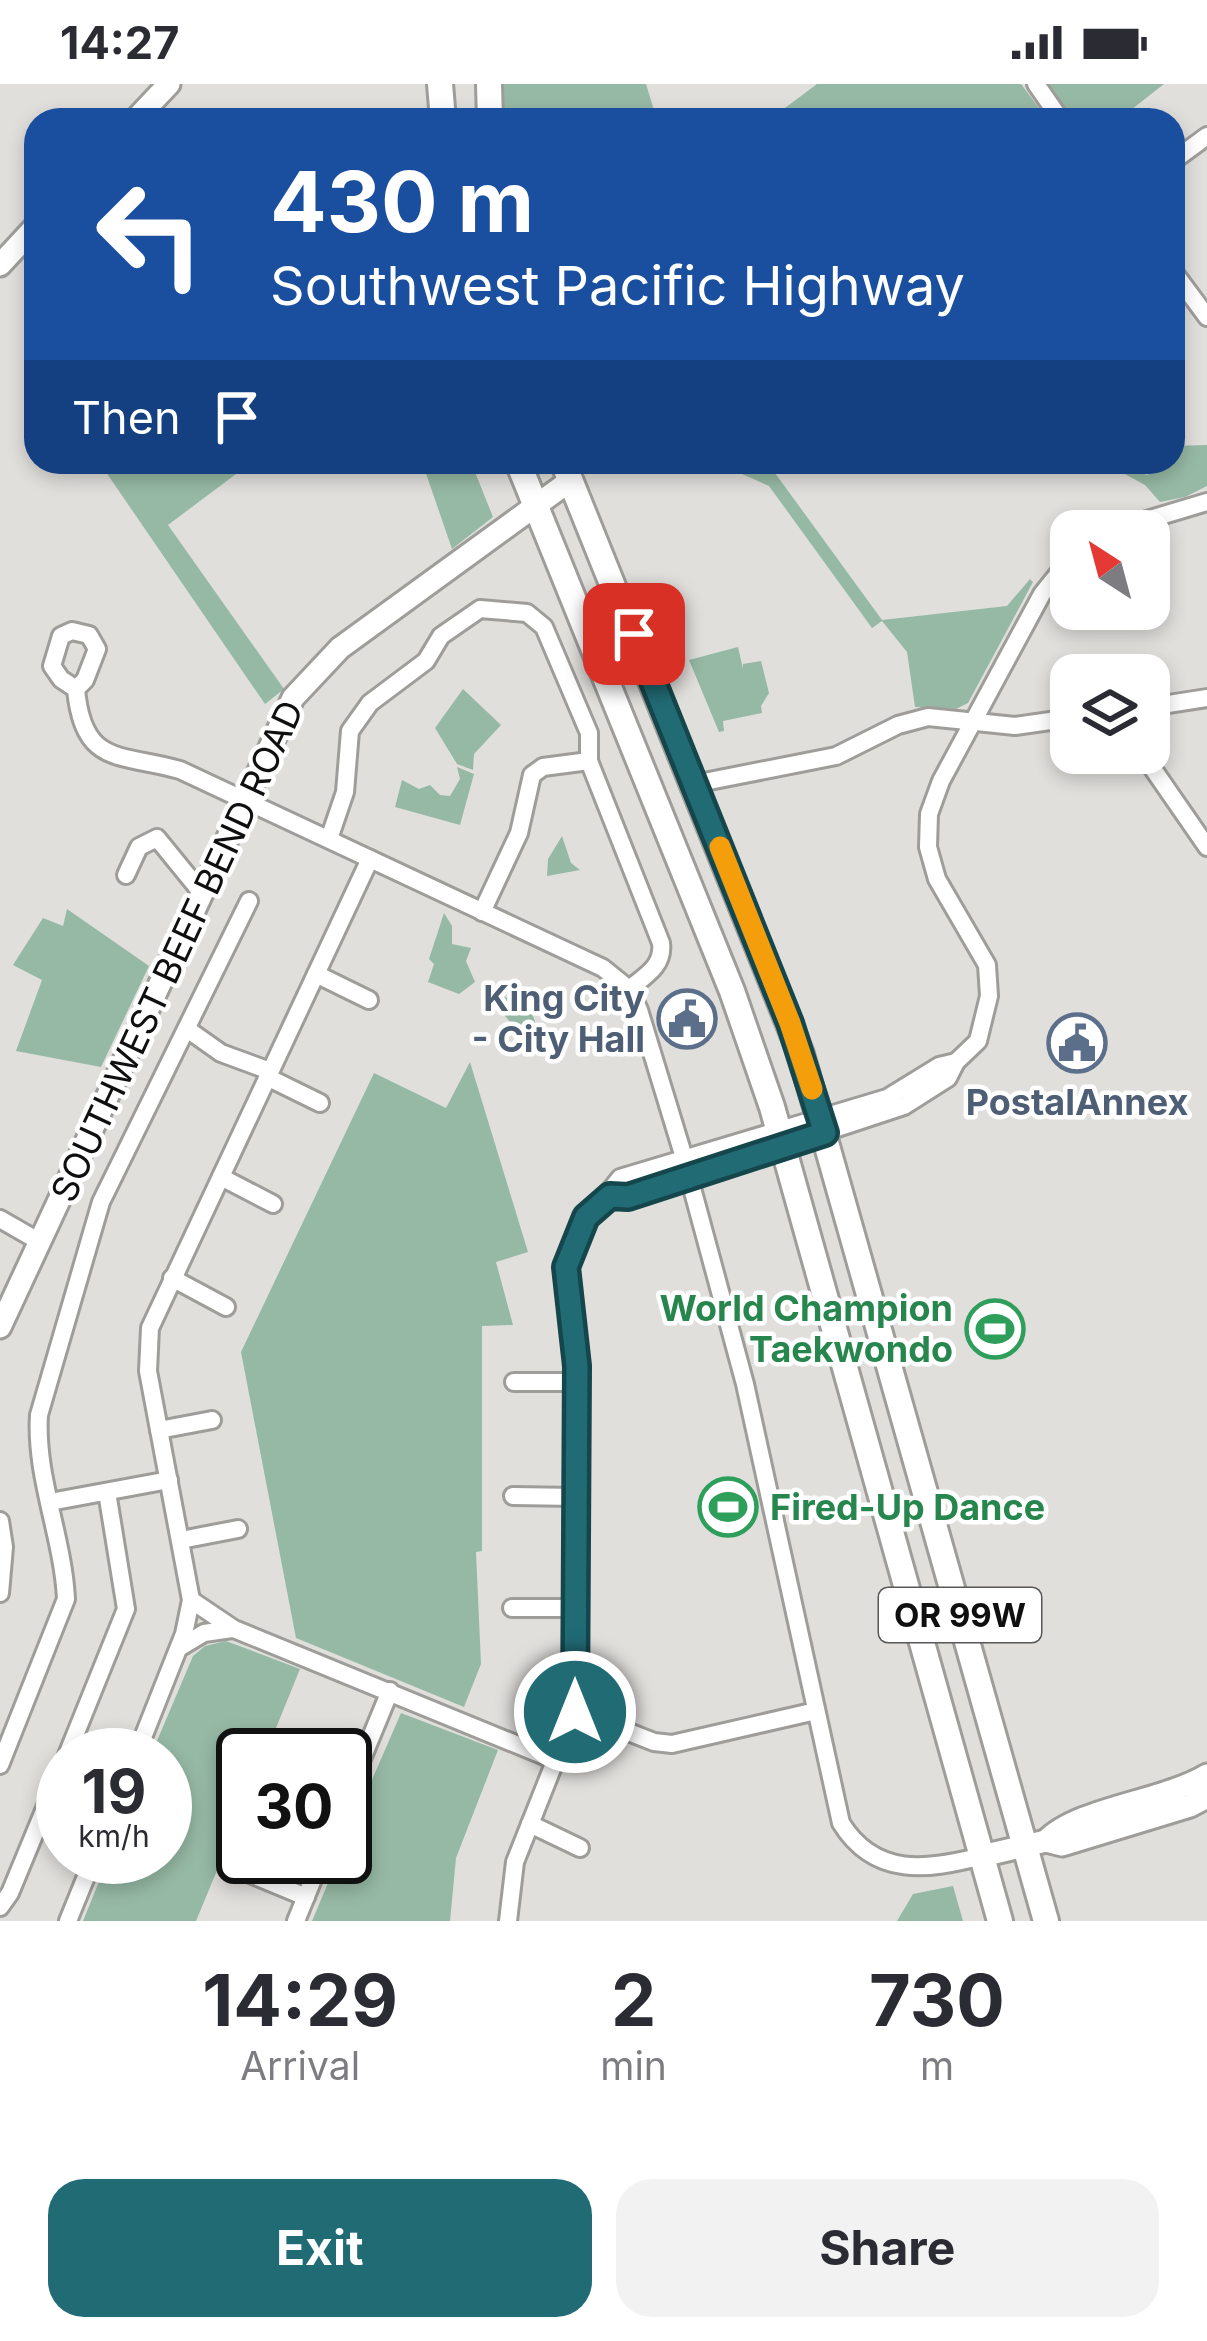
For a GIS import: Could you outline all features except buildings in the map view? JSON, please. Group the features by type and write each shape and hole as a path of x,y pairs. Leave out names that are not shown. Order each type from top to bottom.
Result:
{"highway":[{"name":"OR 99W","path":"523,474 732,991 781,1138 1000,1921"},
{"name":"OR 99W","path":"568,474 790,1023 1035,1843 1046,1921"}],"main road":[{"path":"147,108 170,84"},
{"path":"0,265 24,239"},
{"name":"SOUTHWEST BEEF BEND ROAD","path":"0,1328 282,715 324,661 536,506 564,474"},
{"path":"1035,1843 1059,1827 1152,1800 1207,1775"},
{"path":"982,1856 1035,1843 1062,1845 1171,1812 1207,1796"}],"street":[{"path":"1185,287 1207,317"},
{"path":"1170,513 1207,502"},
{"path":"508,1921 510,1882 575,1712 577,1382 566,1267 586,1217 610,1196 620,1178 823,1125 887,1097 939,1066 956,1063 972,1048 984,1028 989,975 975,939 937,879 927,825 935,792 1050,584"},
{"path":"328,838 341,812 350,731 357,717 431,657 445,632 479,609 526,613 544,627 589,733 589,761 661,943 663,955 657,965 628,989"},
{"path":"76,689 82,726 105,753 180,770 603,968 628,989 639,1010 683,1158 745,1384 841,1823 877,1858 906,1868 928,1869 982,1856"},
{"path":"1170,703 1207,698"},
{"path":"694,784 836,756 911,720 928,717 1025,725 1050,721"},
{"path":"482,912 519,833 532,776 543,767 589,761"},
{"path":"1157,774 1207,847"},
{"path":"126,875 139,847 158,838 202,892"},
{"path":"147,1728 178,1649 191,1600 148,1371 148,1340 172,1278 370,859"},
{"path":"0,1765 66,1599 65,1572 38,1442 39,1414 84,1250 101,1202 249,901"},
{"path":"316,974 369,1000"},
{"path":"188,1029 221,1053 320,1103"},
{"path":"610,1196 628,1197 687,1178 781,1138"},
{"path":"221,1177 273,1204"},
{"path":"0,1219 40,1242"},
{"path":"172,1278 226,1307"},
{"path":"514,1382 577,1382"},
{"path":"159,1430 212,1420"},
{"path":"50,1502 169,1480"},
{"path":"78,1728 126,1609 107,1492"},
{"path":"513,1496 576,1497"},
{"path":"0,1521 4,1546 0,1593"},
{"path":"181,1540 238,1529"},
{"path":"191,1600 234,1629 557,1761"},
{"path":"512,1608 575,1608"},
{"path":"178,1649 204,1633 234,1629"},
{"path":"372,1733 389,1691"},
{"path":"575,1712 672,1744 815,1711"},
{"path":"530,1825 580,1848"},
{"path":"0,1907 36,1830"},
{"path":"68,1921 83,1884"},
{"path":"275,1884 306,1897"},
{"path":"296,1921 311,1884"}],"green space":[{"path":"499,84 646,84 653,108 500,108"},
{"path":"817,84 1021,84 1039,108 785,108"},
{"path":"1046,84 1164,84 1133,108 1063,108"},
{"path":"1207,445 1207,486 1185,497 1160,502 1145,485 1125,474 1185,474 1185,446"},
{"path":"107,474 236,474 168,525 284,689 265,704"},
{"path":"426,474 476,474 493,517 452,549"},
{"path":"742,474 776,474 882,620 1007,606 1030,579 1033,582 968,703 956,709 915,707 907,652 882,621 872,628 769,486"},
{"path":"738,647 743,669 743,664 761,661 769,693 762,713 723,721 724,731 719,732 689,660"},
{"path":"463,689 501,725 474,754 473,770 457,764 435,728"},
{"path":"457,767 474,774 460,825 395,807 402,780 419,789 430,785 440,795 450,796 460,779"},
{"path":"562,836 571,863 580,870 547,876 548,859"},
{"path":"67,909 149,966 101,1067 16,1051 42,980 13,965 43,918 63,926"},
{"path":"444,913 452,926 452,944 471,948 466,961 475,982 459,994 428,982 434,964 429,959"},
{"path":"501,995 531,1010 536,1025 528,1032 510,1022 497,1006"},
{"path":"470,1062 528,1252 496,1262 513,1325 482,1326 482,1551 476,1552 481,1664 464,1707 296,1638 241,1352 374,1073 446,1108"},
{"path":"226,1641 300,1669 276,1728 216,1728 216,1873 196,1921 83,1921 98,1884 192,1884 192,1728 162,1728 193,1656 205,1646"},
{"path":"401,1713 498,1750 456,1858 450,1921 312,1921 328,1884 372,1884 372,1780"},
{"path":"953,1886 963,1921 897,1921 913,1894"}],"slow traffic":[{"path":"720,847 812,1089"}],"place":[{"name":"King City - City Hall","path":"687,1019"},
{"name":"PostalAnnex","path":"1077,1043"},
{"name":"World Champion Taekwondo","path":"995,1329"},
{"name":"Fired-Up Dance","path":"728,1507"}],"route":[{"path":"575,1712 577,1366 565,1281 574,1242 586,1217 610,1196 628,1197 825,1133 790,1023 634,634"}]}
